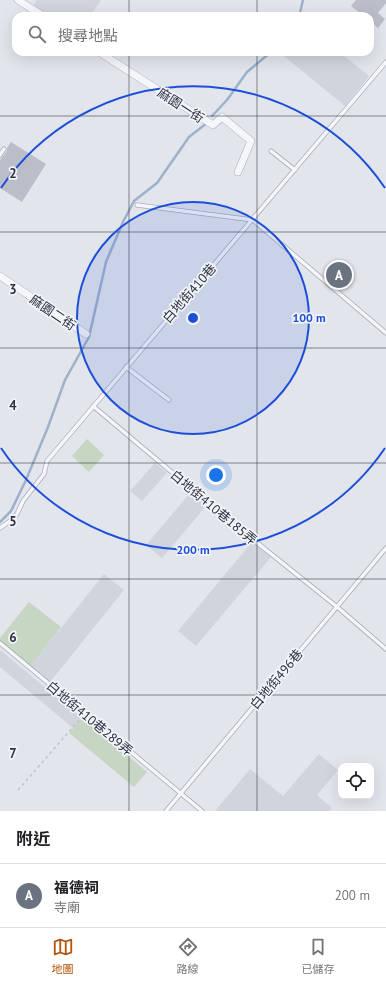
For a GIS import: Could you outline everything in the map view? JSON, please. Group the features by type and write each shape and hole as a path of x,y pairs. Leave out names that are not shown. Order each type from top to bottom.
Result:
{"street":[{"path":"18,0 37,12"},
{"name":"麻園一街","path":"105,56 213,125 222,117 251,141 238,172"},
{"name":"麻園二街","path":"0,276 86,334"}],"lane":[{"name":"白地街410巷","path":"0,528 13,519 17,514 23,501 44,474 47,461 386,62"},
{"path":"0,155 4,149"},
{"path":"271,151 295,170"},
{"path":"137,205 253,220 386,332"},
{"path":"126,367 169,400"},
{"name":"白地街410巷185弄","path":"93,406 230,521 386,648"},
{"name":"白地街496巷","path":"166,811 386,548"},
{"name":"白地街410巷289弄","path":"0,643 202,811"}],"path":[{"path":"18,790 85,714"}],"shaded area":[{"path":"37,0 101,0 93,12 42,12 33,6"},
{"path":"284,56 344,56 369,76 345,106"},
{"path":"155,463 167,473 142,501 130,491"},
{"path":"191,492 207,505 162,558 146,545"},
{"path":"252,542 271,557 196,646 178,631"},
{"path":"104,574 124,590 50,682 30,667"},
{"path":"0,650 82,718 73,728 0,667"},
{"path":"319,754 338,770 317,795 332,808 329,811 215,811 250,769 283,796"}],"green space":[{"path":"87,439 104,455 89,472 72,456"},
{"path":"29,602 61,627 30,667 0,641 0,638"},
{"path":"82,718 147,772 134,787 69,733"}],"building":[{"path":"356,0 386,0 386,3 378,13 385,19 378,28 374,24 374,12 359,12 351,6"},
{"path":"11,142 46,164 22,202 0,188 0,160 7,151 7,148"}],"waterway":[{"path":"300,12 303,0"},
{"path":"212,116 227,100 247,72 266,56"},
{"path":"0,522 11,511 26,480 48,427 65,380 89,337 106,262 123,222 134,201 157,183 189,137 207,123"}],"place":[{"name":"福德祠","path":"339,275"}]}
